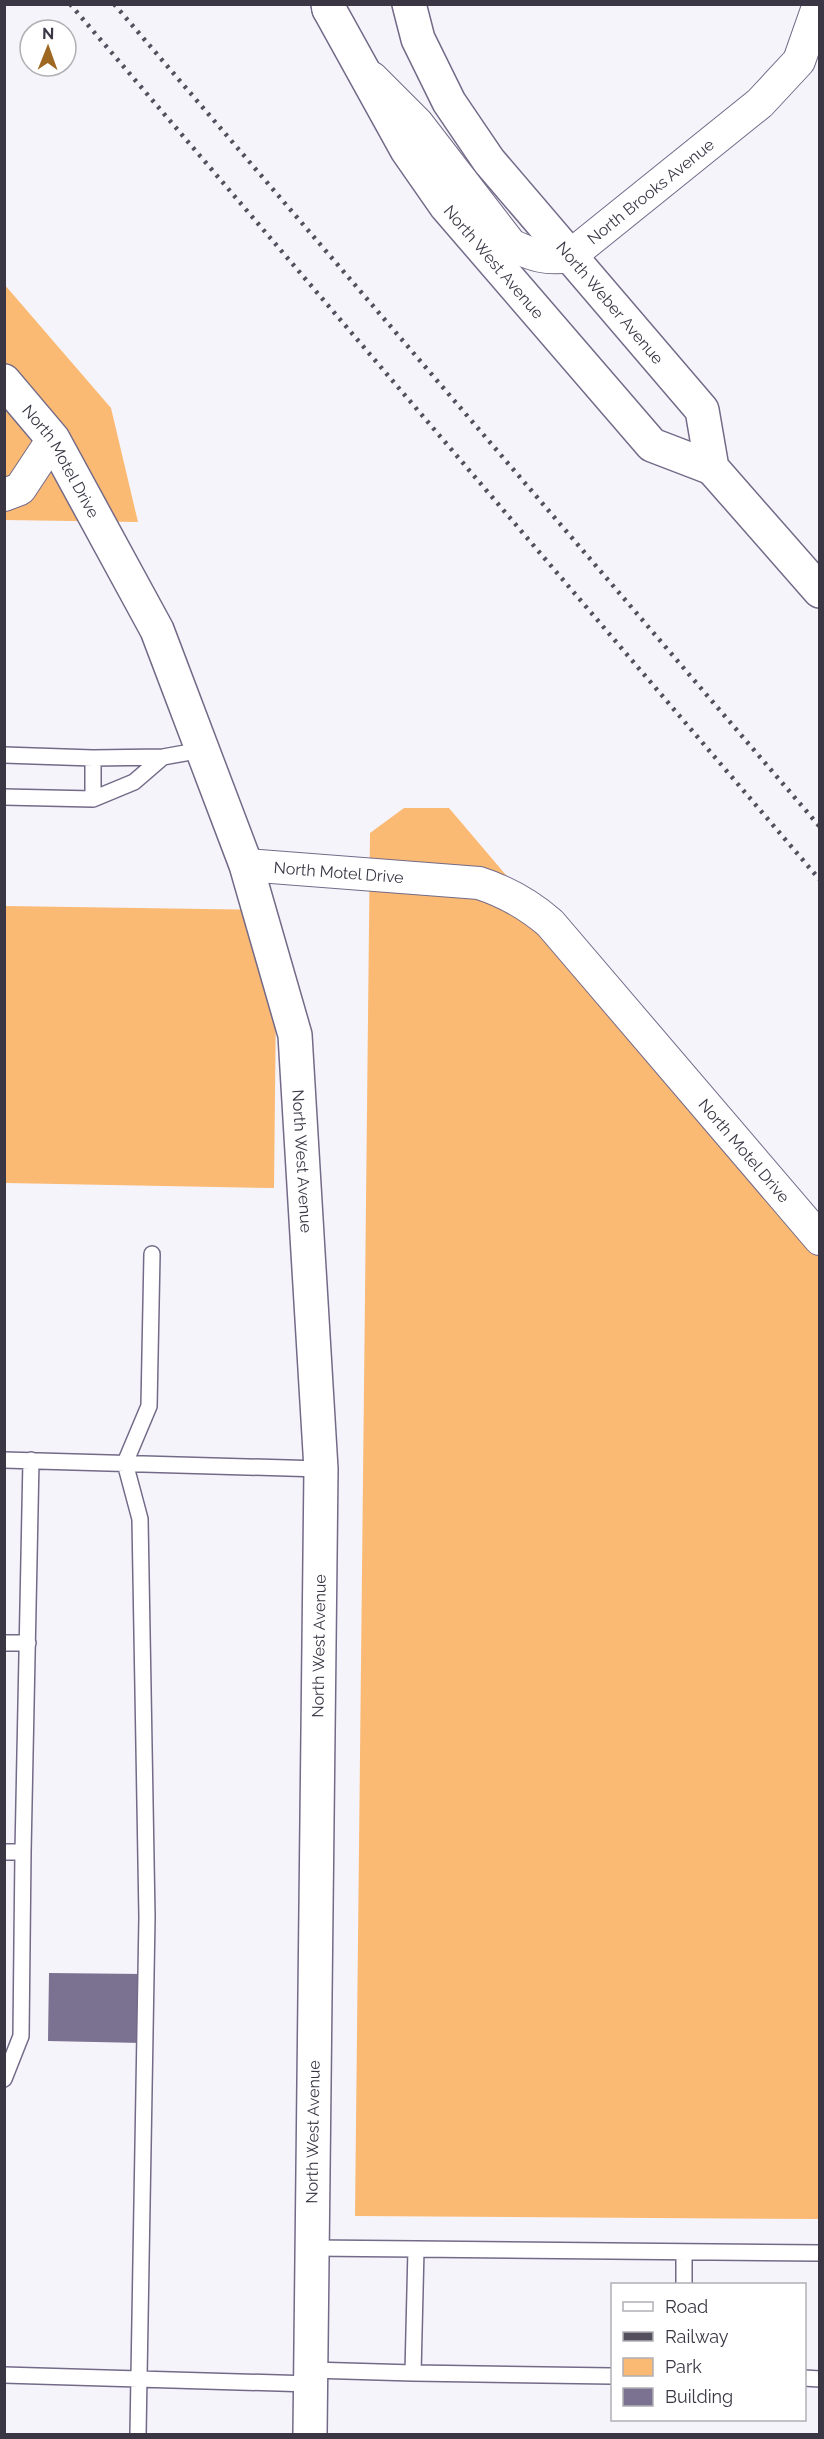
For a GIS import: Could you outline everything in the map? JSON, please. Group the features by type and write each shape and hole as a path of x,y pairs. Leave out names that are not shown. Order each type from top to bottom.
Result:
{"main road":[{"name":"North Weber Avenue","path":"409,4 418,39 449,102 489,161 702,410 712,468"},
{"name":"North West Avenue","path":"325,6 407,150 446,206 652,445 712,468"},
{"name":"North Motel Drive","path":"4,381 53,439 157,630 246,866"},
{"path":"712,468 819,591"},
{"name":"North West Avenue","path":"246,866 295,1035 321,1469 310,2434"}],"street":[{"name":"North Brooks Avenue","path":"570,256 760,103 809,70 819,4"},
{"path":"359,66 417,123 511,245 530,255 552,259 570,256"},
{"path":"4,495 20,489 53,439"},
{"name":"North Motel Drive","path":"246,866 479,883 505,891 528,904 550,923 819,1239"}],"lane":[{"path":"4,755 93,758 163,757 202,750"},
{"path":"4,797 93,799 134,782 163,757"},
{"path":"93,758 93,799"},
{"path":"138,2434 147,1917 140,1519 125,1463 149,1406 152,1254"},
{"path":"4,1460 321,1469"},
{"path":"4,2079 21,2036 31,1460"},
{"path":"4,1643 27,1643"},
{"path":"4,1852 23,1852"},
{"path":"312,2248 819,2253"},
{"path":"413,2373 416,2249"},
{"path":"684,2252 684,2283"},
{"path":"4,2375 139,2380 413,2373 611,2376"}],"green space":[{"path":"4,284 111,408 138,522 5,520"},
{"path":"404,808 449,808 819,1243 819,2219 355,2216 370,833"},
{"path":"5,906 277,910 274,1188 5,1183"}],"building":[{"path":"49,1973 143,1974 142,2043 48,2041"}],"railway":[{"path":"70,4 820,880"},
{"path":"114,4 820,827"}]}
